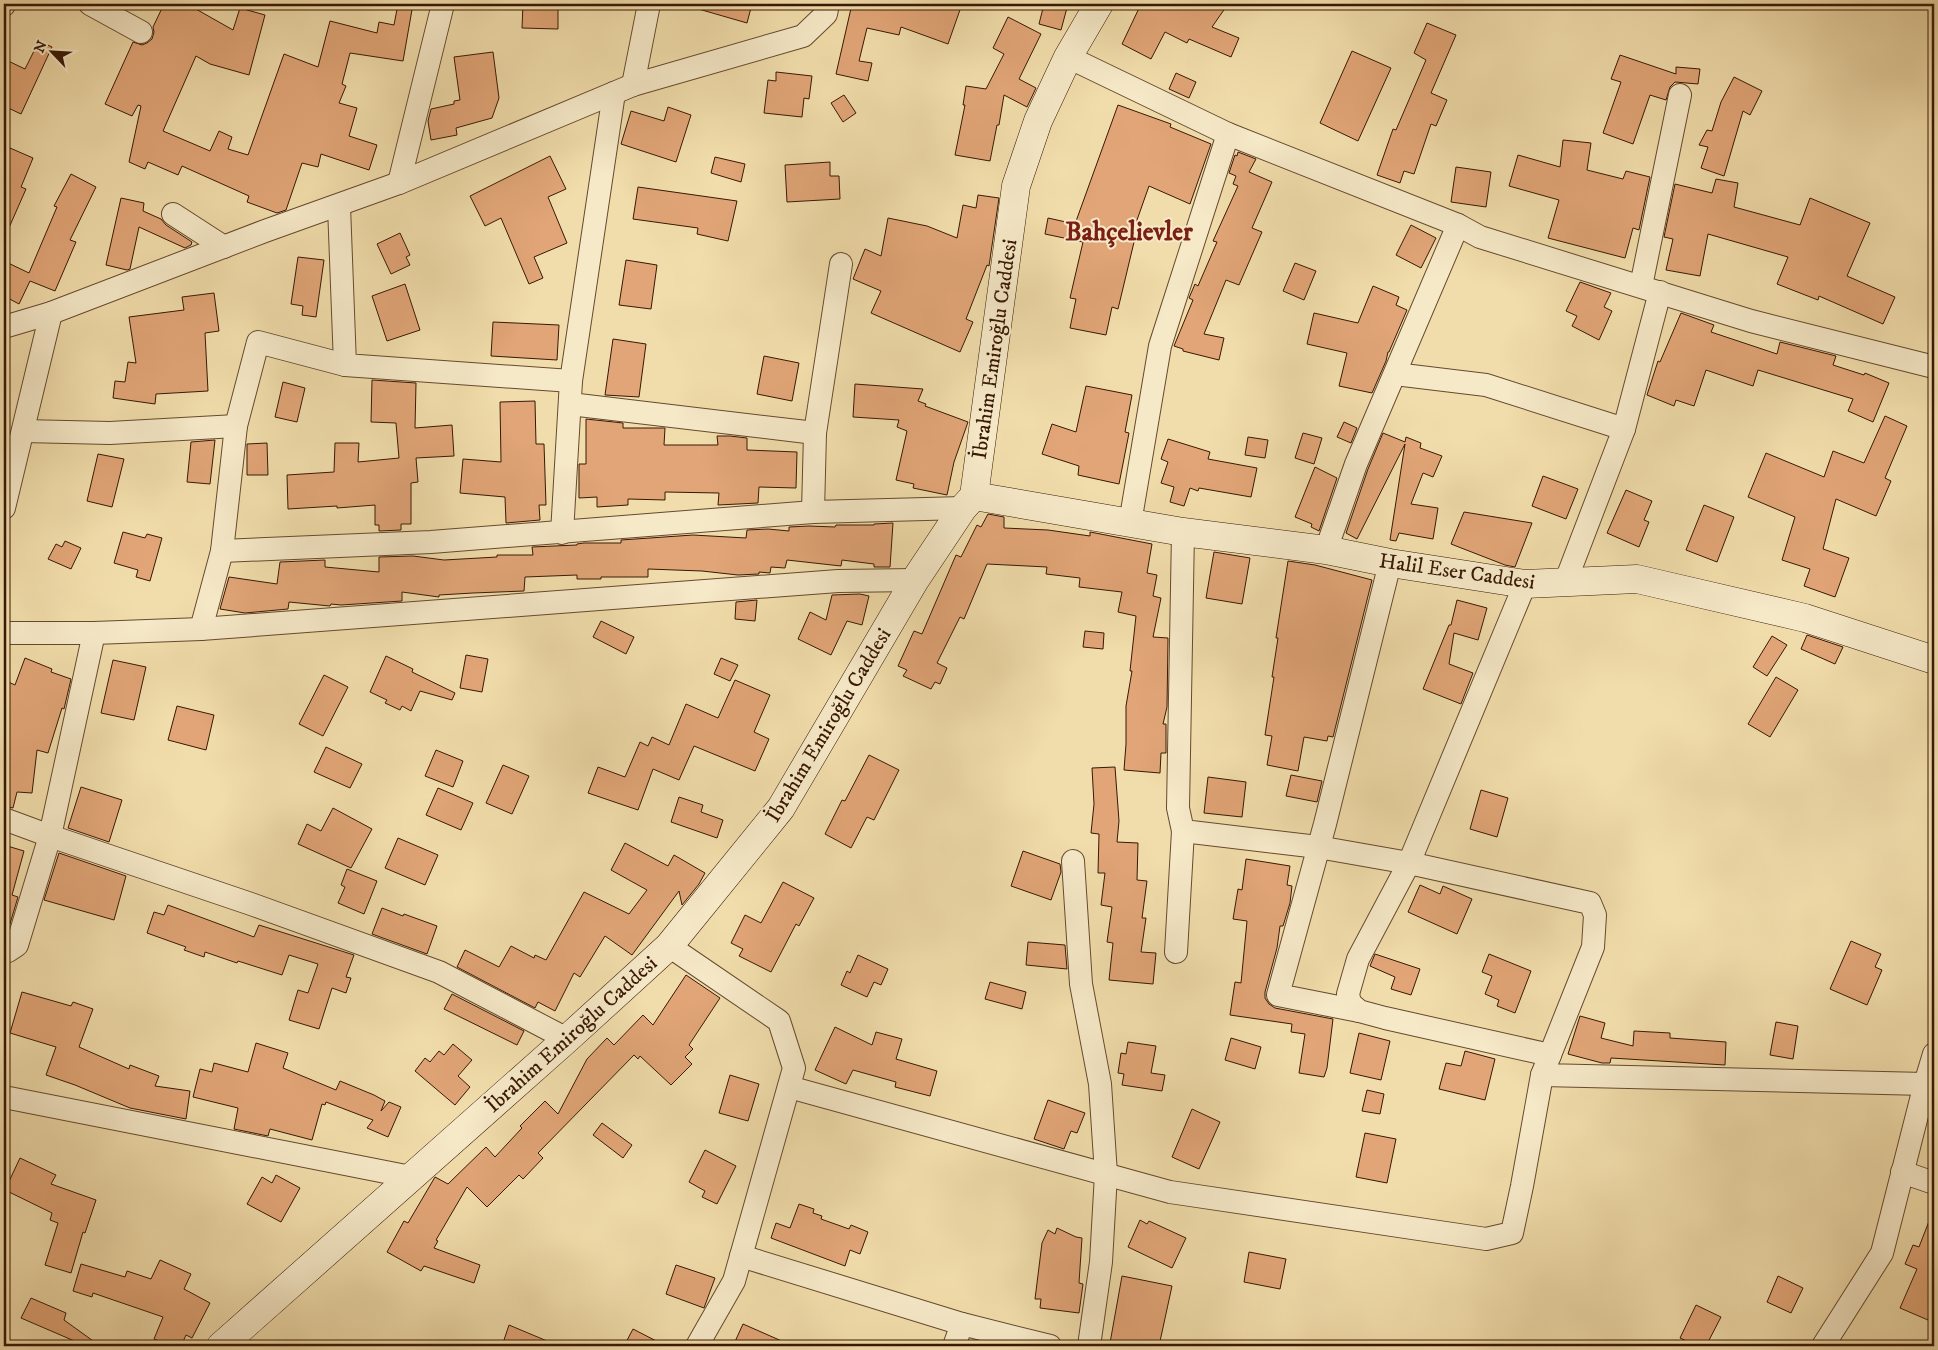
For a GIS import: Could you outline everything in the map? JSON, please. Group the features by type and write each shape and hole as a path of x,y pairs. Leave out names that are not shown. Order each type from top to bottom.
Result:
{"street":[{"path":"90,4 142,32"},
{"path":"399,183 443,4"},
{"path":"562,533 571,381 623,89 649,4"},
{"path":"4,327 50,313 399,183 623,89 803,36 826,14 828,4"},
{"name":"İbrahim Emiroğlu Caddesi","path":"221,1346 669,946 781,808 915,580 968,502 1016,186 1038,121 1068,58 1099,4"},
{"path":"1068,58 1228,134 1458,225 1480,237 1751,321 1934,367"},
{"path":"1564,583 1624,429 1651,289 1680,95"},
{"path":"1130,523 1160,346 1228,134"},
{"path":"339,206 345,365"},
{"path":"173,214 224,247"},
{"path":"1326,550 1356,464 1458,225"},
{"path":"813,512 815,433 841,264"},
{"path":"4,508 50,313"},
{"path":"201,629 222,551 236,426 258,342 345,365 571,381"},
{"path":"1395,374 1486,385 1624,429"},
{"path":"570,404 815,433"},
{"path":"23,431 110,432 236,426"},
{"path":"222,551 430,542 813,512 968,502"},
{"name":"Halil Eser Caddesi","path":"968,502 1326,550 1390,563 1525,584 1637,578 1805,618 1934,660"},
{"path":"1176,952 1183,832 1178,808 1183,532"},
{"path":"1390,563 1318,847 1278,995 1359,1011 1546,1065 1925,1084"},
{"path":"4,634 201,629 829,582 915,580"},
{"path":"1359,1011 1350,1003 1348,994 1358,959 1409,863 1525,584"},
{"path":"4,950 8,951 17,945 50,836 94,633"},
{"path":"4,819 251,904 439,972 567,1039"},
{"path":"788,1087 1170,1192 1486,1239 1512,1233 1546,1065 1594,947 1595,915 1590,903 1409,863 1318,847 1183,832"},
{"path":"1073,861 1081,984 1100,1084 1106,1174 1101,1262 1090,1346"},
{"path":"669,946 779,1021 794,1068 734,1281 698,1346"},
{"path":"1823,1346 1882,1253 1934,1054"},
{"path":"4,1097 411,1177"},
{"path":"1902,1172 1934,1183"},
{"path":"741,1256 962,1324 1050,1346"},
{"path":"954,1346 962,1324"}],"building":[{"path":"164,4 187,4 233,30 240,8 265,15 249,75 210,64 196,56 163,131 210,151 219,131 232,137 228,149 248,155 284,54 318,67 330,21 377,33 379,22 394,25 398,4 413,4 403,61 350,53 342,84 346,86 339,103 357,108 349,136 377,145 369,170 321,154 318,167 302,163 286,210 277,213 247,202 249,196 182,166 178,175 148,162 145,169 129,162 141,106 138,105 132,116 105,104 133,42 142,45 152,39 153,27"},
{"path":"523,4 558,4 558,29 522,28"},
{"path":"695,4 752,4 747,23 695,8"},
{"path":"852,4 962,4 948,44 901,27 899,35 867,28 859,61 872,63 868,81 836,74"},
{"path":"1044,4 1068,4 1061,30 1039,24"},
{"path":"1141,4 1228,4 1212,27 1239,38 1231,57 1189,39 1187,43 1165,32 1151,59 1122,44"},
{"path":"1008,17 1041,34 1019,79 1036,88 1027,107 1004,95 990,161 955,155 965,105 963,105 966,86 986,89 1004,54 993,48"},
{"path":"1427,23 1456,35 1431,93 1447,100 1436,126 1431,124 1414,174 1404,171 1400,183 1377,175 1393,129 1396,130 1426,60 1414,53"},
{"path":"39,41 52,47 21,114 4,106 4,59 25,69"},
{"path":"1352,51 1391,68 1358,141 1320,123"},
{"path":"493,52 499,98 492,118 456,128 457,135 431,140 428,121 431,109 454,104 454,101 460,100 454,57"},
{"path":"1620,55 1676,74 1676,67 1700,69 1698,84 1675,82 1670,87 1666,100 1650,95 1633,144 1603,133 1621,82 1611,79"},
{"path":"776,72 812,76 809,99 804,98 802,117 764,113 768,80 776,81"},
{"path":"1176,73 1196,82 1189,98 1169,89"},
{"path":"1734,77 1762,91 1750,115 1743,111 1724,176 1701,168 1708,147 1699,145 1707,130 1712,131 1721,102"},
{"path":"844,95 856,113 843,122 831,103"},
{"path":"1118,105 1171,124 1170,127 1211,144 1190,204 1149,186 1131,237 1135,238 1118,309 1112,307 1106,335 1070,328 1076,299 1070,298 1083,242 1045,234 1048,218 1075,224"},
{"path":"668,107 691,115 676,162 621,144 631,111 664,121"},
{"path":"1563,140 1591,143 1587,170 1623,179 1626,171 1650,177 1639,230 1633,228 1625,258 1548,238 1559,200 1509,186 1518,155 1560,167"},
{"path":"10,148 33,158 21,187 26,189 4,239 4,162"},
{"path":"1238,152 1256,159 1249,172 1272,182 1252,228 1262,232 1239,285 1226,280 1204,334 1224,338 1219,360 1183,351 1183,349 1174,346 1193,300 1189,298 1195,284 1198,286 1217,242 1213,241 1238,186 1233,184 1236,176 1229,173 1235,155 1237,156"},
{"path":"550,156 566,189 548,197 567,243 534,257 543,278 529,284 501,218 485,226 470,196"},
{"path":"715,157 745,164 741,182 711,173"},
{"path":"830,162 830,176 839,176 840,199 787,202 785,165"},
{"path":"1456,167 1491,172 1486,207 1451,202"},
{"path":"71,174 96,187 70,240 76,242 55,291 30,281 19,304 4,296 4,261 29,273 57,207 54,206"},
{"path":"1716,179 1738,183 1734,207 1800,225 1810,198 1870,223 1847,276 1895,297 1883,324 1819,296 1818,300 1777,284 1788,257 1708,234 1700,276 1666,270 1673,239 1664,237 1675,184 1712,193"},
{"path":"638,187 737,201 728,241 697,234 698,228 633,219"},
{"path":"978,195 999,198 989,266 987,265 966,319 973,322 960,352 871,313 881,291 853,279 865,249 881,256 888,218 927,226 957,238 963,205 976,208"},
{"path":"121,198 144,203 143,211 161,219 166,225 192,242 191,245 185,248 139,227 130,269 106,265"},
{"path":"1411,225 1436,238 1421,268 1396,255"},
{"path":"400,233 410,255 406,257 410,265 391,274 377,244"},
{"path":"298,257 324,260 316,317 302,315 303,306 291,304"},
{"path":"626,260 657,265 651,309 619,305"},
{"path":"1295,263 1316,271 1304,300 1283,291"},
{"path":"1580,282 1611,293 1604,307 1612,311 1599,340 1572,326 1577,316 1566,311"},
{"path":"405,284 420,330 387,341 372,296"},
{"path":"1373,286 1399,297 1396,305 1407,310 1372,393 1339,386 1347,353 1307,344 1314,313 1358,323"},
{"path":"214,293 219,331 205,333 208,391 156,394 155,404 113,398 115,381 125,382 128,362 136,363 129,317 184,310 182,297"},
{"path":"1681,313 1714,325 1711,332 1777,354 1780,342 1836,356 1833,365 1864,375 1865,373 1889,383 1873,422 1848,411 1853,399 1758,370 1753,386 1706,370 1694,406 1676,400 1674,406 1647,395 1658,361 1660,362"},
{"path":"493,322 559,325 557,360 491,356"},
{"path":"613,339 646,344 639,397 605,395"},
{"path":"764,356 799,363 792,401 757,394"},
{"path":"372,380 416,383 415,428 452,425 454,456 416,458 418,482 411,483 411,524 401,524 401,530 379,531 379,525 375,525 375,505 288,509 287,475 334,472 335,443 359,443 358,462 399,458 396,423 371,422"},
{"path":"283,382 305,388 297,422 275,417"},
{"path":"855,384 923,389 918,401 926,404 925,406 968,422 954,462 947,495 913,488 914,484 896,480 907,431 897,427 899,420 853,417"},
{"path":"1086,386 1132,395 1125,432 1129,433 1119,484 1078,475 1079,466 1042,454 1052,424 1076,432"},
{"path":"535,401 536,444 544,444 546,505 539,505 540,520 506,523 505,497 460,493 463,459 501,462 500,402"},
{"path":"1885,416 1907,426 1885,478 1891,481 1876,516 1836,499 1823,549 1849,558 1835,597 1804,586 1810,569 1782,560 1795,517 1748,497 1766,453 1824,477 1833,451 1864,463"},
{"path":"586,419 623,423 623,428 665,428 664,445 718,445 717,436 730,436 747,438 747,450 797,452 796,488 759,487 758,503 718,505 719,493 665,492 665,500 628,499 628,505 597,507 597,497 579,498 579,464 586,464"},
{"path":"1344,422 1357,428 1351,443 1337,437"},
{"path":"1303,433 1322,438 1314,464 1295,458"},
{"path":"1383,433 1405,442 1406,437 1421,443 1420,448 1442,456 1433,477 1423,473 1411,504 1438,508 1433,539 1399,533 1396,541 1390,540 1405,444 1357,539 1346,533 1368,469"},
{"path":"1248,437 1268,440 1265,458 1245,455"},
{"path":"1168,439 1210,452 1208,459 1257,468 1251,497 1199,488 1198,491 1190,488 1184,506 1170,502 1174,487 1161,483 1168,462 1161,459"},
{"path":"215,440 210,484 187,482 191,442"},
{"path":"267,443 268,475 247,475 247,444"},
{"path":"98,454 124,459 112,507 87,501"},
{"path":"1315,467 1337,478 1319,531 1311,527 1312,524 1295,517"},
{"path":"1543,476 1578,489 1566,519 1532,506"},
{"path":"1626,490 1652,501 1644,520 1649,522 1639,547 1607,533"},
{"path":"1704,505 1734,517 1717,562 1686,550"},
{"path":"1464,512 1532,523 1515,567 1451,544"},
{"path":"988,514 1004,517 1004,528 1048,530 1090,536 1090,532 1152,544 1147,573 1157,575 1153,596 1161,598 1153,637 1168,638 1167,707 1163,724 1166,724 1166,753 1161,753 1160,773 1124,770 1126,706 1132,671 1130,671 1136,616 1118,612 1122,592 1079,587 1080,578 1046,574 1047,567 987,564 964,619 960,617 937,663 947,668 940,684 935,682 931,689 903,676 907,670 898,666 914,631 922,634 956,555 961,557 977,525 981,527"},
{"path":"893,523 890,567 874,567 874,564 842,560 841,566 787,560 785,568 771,567 770,573 759,572 759,574 738,575 702,571 648,569 648,577 577,579 577,575 525,577 524,591 439,595 439,597 402,592 402,601 331,604 330,606 289,602 288,609 245,613 220,609 229,577 277,584 280,562 325,560 325,567 379,572 379,557 413,556 444,560 497,557 497,555 533,555 532,547 584,543 621,543 621,540 693,535 746,538 747,530 789,531 789,527 835,527 836,525"},
{"path":"123,532 145,538 147,534 162,538 150,581 136,577 138,570 114,563"},
{"path":"65,541 81,548 71,569 48,559 56,544 62,547"},
{"path":"1214,552 1250,558 1242,604 1206,598"},
{"path":"1288,561 1315,565 1372,580 1333,737 1328,736 1327,741 1304,737 1298,771 1267,765 1272,736 1265,735 1274,677 1272,677 1278,638 1276,638"},
{"path":"860,594 869,596 862,625 847,621 831,655 798,639 810,612 826,620 832,595"},
{"path":"757,600 755,621 735,619 736,602"},
{"path":"1457,600 1487,608 1478,640 1454,633 1449,664 1473,673 1461,704 1423,689 1449,625 1451,625"},
{"path":"601,621 634,637 626,654 593,637"},
{"path":"1085,631 1104,633 1103,649 1083,647"},
{"path":"1807,635 1843,647 1835,664 1801,649"},
{"path":"1772,636 1787,645 1767,676 1753,667"},
{"path":"466,655 488,659 482,692 460,688"},
{"path":"386,656 413,669 412,672 455,693 452,700 420,691 411,711 402,706 400,710 385,703 387,700 370,692"},
{"path":"25,658 52,669 51,672 71,679 64,709 62,708 48,753 37,750 32,793 17,792 13,808 4,806 4,680 15,685"},
{"path":"721,658 738,665 730,681 714,674"},
{"path":"113,660 146,667 134,720 101,713"},
{"path":"324,675 348,687 323,736 299,724"},
{"path":"1776,677 1798,690 1770,737 1748,724"},
{"path":"735,680 770,695 754,732 769,739 755,771 694,746 679,780 653,769 638,810 588,793 598,767 625,777 640,742 648,746 652,737 669,745 686,704 718,718"},
{"path":"177,706 214,715 206,750 168,740"},
{"path":"326,747 362,764 350,788 314,772"},
{"path":"436,750 463,761 453,787 425,776"},
{"path":"869,755 899,770 874,820 867,817 851,848 825,834 842,800 845,801"},
{"path":"503,765 529,776 512,814 486,803"},
{"path":"1115,767 1119,821 1117,842 1138,843 1137,880 1147,881 1142,918 1146,918 1141,952 1156,953 1153,984 1109,980 1113,943 1107,942 1112,907 1101,905 1105,873 1098,873 1099,834 1091,833 1094,804 1092,768"},
{"path":"1291,775 1322,781 1317,802 1286,796"},
{"path":"1208,777 1246,782 1242,817 1204,813"},
{"path":"81,787 122,800 109,842 68,828"},
{"path":"438,788 473,803 461,830 426,815"},
{"path":"1481,790 1508,798 1497,837 1470,829"},
{"path":"679,797 703,805 701,812 723,820 717,838 671,822"},
{"path":"333,808 372,829 351,868 298,844 307,824 321,831"},
{"path":"398,838 438,855 425,885 385,868"},
{"path":"625,843 668,866 674,855 705,873 699,884 682,905 679,891 632,955 605,936 580,977 574,973 555,1011 538,1002 535,1008 457,967 465,950 499,967 511,946 534,958 535,955 546,960 584,892 629,914 647,890 611,870"},
{"path":"4,845 24,851 12,895 18,897 6,937 4,937"},
{"path":"1023,851 1060,864 1061,872 1051,900 1011,886"},
{"path":"59,853 126,876 114,920 44,900"},
{"path":"1246,859 1290,866 1287,885 1292,886 1290,903 1283,926 1280,926 1277,948 1265,998 1275,1008 1333,1019 1327,1068 1324,1077 1299,1073 1305,1034 1291,1032 1292,1024 1230,1015 1235,982 1241,983 1247,921 1233,919 1238,889 1242,890"},
{"path":"347,869 377,881 364,914 338,903 345,887 341,885"},
{"path":"783,882 814,898 799,926 796,924 771,972 739,956 743,949 731,943 745,915 761,923"},
{"path":"1420,885 1440,894 1443,886 1472,899 1457,934 1408,912"},
{"path":"168,905 254,937 259,925 354,955 346,977 351,978 346,993 332,988 319,1029 289,1020 298,990 308,993 318,964 289,955 282,975 205,952 204,957 184,950 186,947 147,933 154,912 164,915"},
{"path":"382,908 437,926 427,954 372,934"},
{"path":"1851,941 1881,954 1875,967 1882,970 1867,1005 1830,989"},
{"path":"1028,942 1065,945 1067,969 1026,965"},
{"path":"1375,954 1420,969 1411,995 1391,989 1395,977 1370,966"},
{"path":"1489,954 1531,971 1515,1013 1497,1006 1499,1000 1485,994 1492,976 1482,972"},
{"path":"858,955 888,969 881,985 874,982 867,997 841,985 847,971 850,973"},
{"path":"686,975 720,998 689,1045 693,1049 685,1057 692,1064 671,1085 640,1056 638,1059 634,1055 538,1153 543,1158 523,1179 519,1175 487,1207 467,1187 436,1240 438,1241 434,1248 480,1265 474,1283 424,1266 421,1271 387,1252 404,1221 408,1223 435,1177 448,1184 486,1147 495,1157 522,1128 520,1126 545,1101 558,1114 587,1059 607,1038 614,1045 643,1015 653,1025"},
{"path":"990,982 1026,992 1022,1009 985,999"},
{"path":"22,992 71,1006 73,1002 93,1009 79,1047 129,1069 130,1065 159,1076 155,1086 190,1091 186,1119 130,1108 46,1075 56,1047 10,1033"},
{"path":"452,994 524,1031 517,1045 444,1009"},
{"path":"1580,1016 1605,1023 1601,1038 1633,1046 1634,1031 1670,1033 1670,1038 1726,1042 1725,1065 1611,1058 1610,1063 1602,1063 1568,1054"},
{"path":"1776,1022 1798,1026 1793,1059 1770,1055"},
{"path":"835,1027 872,1045 876,1032 902,1039 896,1059 937,1071 930,1096 895,1087 896,1082 853,1070 846,1084 815,1070"},
{"path":"1359,1033 1390,1041 1381,1080 1350,1073"},
{"path":"1231,1038 1261,1047 1255,1069 1225,1060"},
{"path":"1128,1042 1156,1046 1151,1073 1165,1075 1162,1091 1122,1085 1124,1074 1118,1073 1121,1053 1126,1054"},
{"path":"256,1043 288,1053 283,1068 336,1090 340,1081 374,1095 385,1101 381,1111 389,1102 401,1107 388,1137 367,1128 373,1120 326,1102 325,1105 322,1104 312,1140 270,1129 268,1136 234,1129 238,1108 193,1097 200,1069 212,1072 214,1063 248,1072"},
{"path":"453,1044 472,1060 458,1076 470,1087 455,1105 415,1071 425,1058 430,1062 439,1051 444,1055"},
{"path":"1465,1051 1495,1059 1485,1100 1439,1089 1446,1063 1461,1066"},
{"path":"730,1075 759,1084 748,1121 719,1113"},
{"path":"1367,1090 1384,1094 1380,1114 1362,1111"},
{"path":"1048,1100 1085,1113 1077,1133 1071,1131 1064,1149 1034,1139"},
{"path":"1192,1109 1220,1122 1199,1169 1172,1157"},
{"path":"602,1123 632,1145 623,1158 593,1135"},
{"path":"1365,1133 1396,1139 1387,1183 1356,1177"},
{"path":"705,1150 736,1166 717,1204 702,1197 705,1191 689,1182"},
{"path":"20,1158 56,1175 51,1184 96,1200 85,1233 83,1232 71,1273 45,1265 58,1223 50,1220 52,1213 5,1190"},
{"path":"276,1175 300,1188 281,1222 247,1204 262,1177 272,1183"},
{"path":"799,1204 814,1209 813,1213 822,1216 821,1219 849,1229 851,1225 868,1232 860,1254 850,1250 845,1266 771,1238 776,1223 790,1228"},
{"path":"1933,1211 1934,1307 1928,1320 1900,1308 1917,1269 1905,1264 1913,1245 1919,1247"},
{"path":"1140,1220 1147,1224 1149,1221 1186,1238 1172,1268 1128,1247"},
{"path":"1057,1228 1082,1238 1079,1283 1083,1284 1079,1313 1040,1308 1041,1299 1035,1299 1042,1243 1048,1230 1055,1234"},
{"path":"1249,1252 1286,1259 1280,1289 1244,1282"},
{"path":"160,1260 191,1274 184,1289 210,1303 192,1338 186,1335 181,1346 171,1346 154,1339 163,1317 93,1293 92,1297 73,1291 81,1264 125,1277 127,1271 151,1279"},
{"path":"676,1265 715,1278 704,1308 666,1294"},
{"path":"1122,1276 1172,1286 1159,1346 1110,1343"},
{"path":"1778,1276 1803,1288 1791,1313 1767,1302"},
{"path":"31,1298 66,1313 64,1320 96,1343 94,1346 86,1346 21,1318"},
{"path":"1696,1305 1721,1317 1706,1346 1698,1346 1680,1338"},
{"path":"743,1324 793,1346 733,1346"},
{"path":"509,1325 559,1346 502,1346"},
{"path":"633,1329 666,1346 624,1346"}],"district":[{"name":"Bahçelievler","path":"1129,231"}]}
